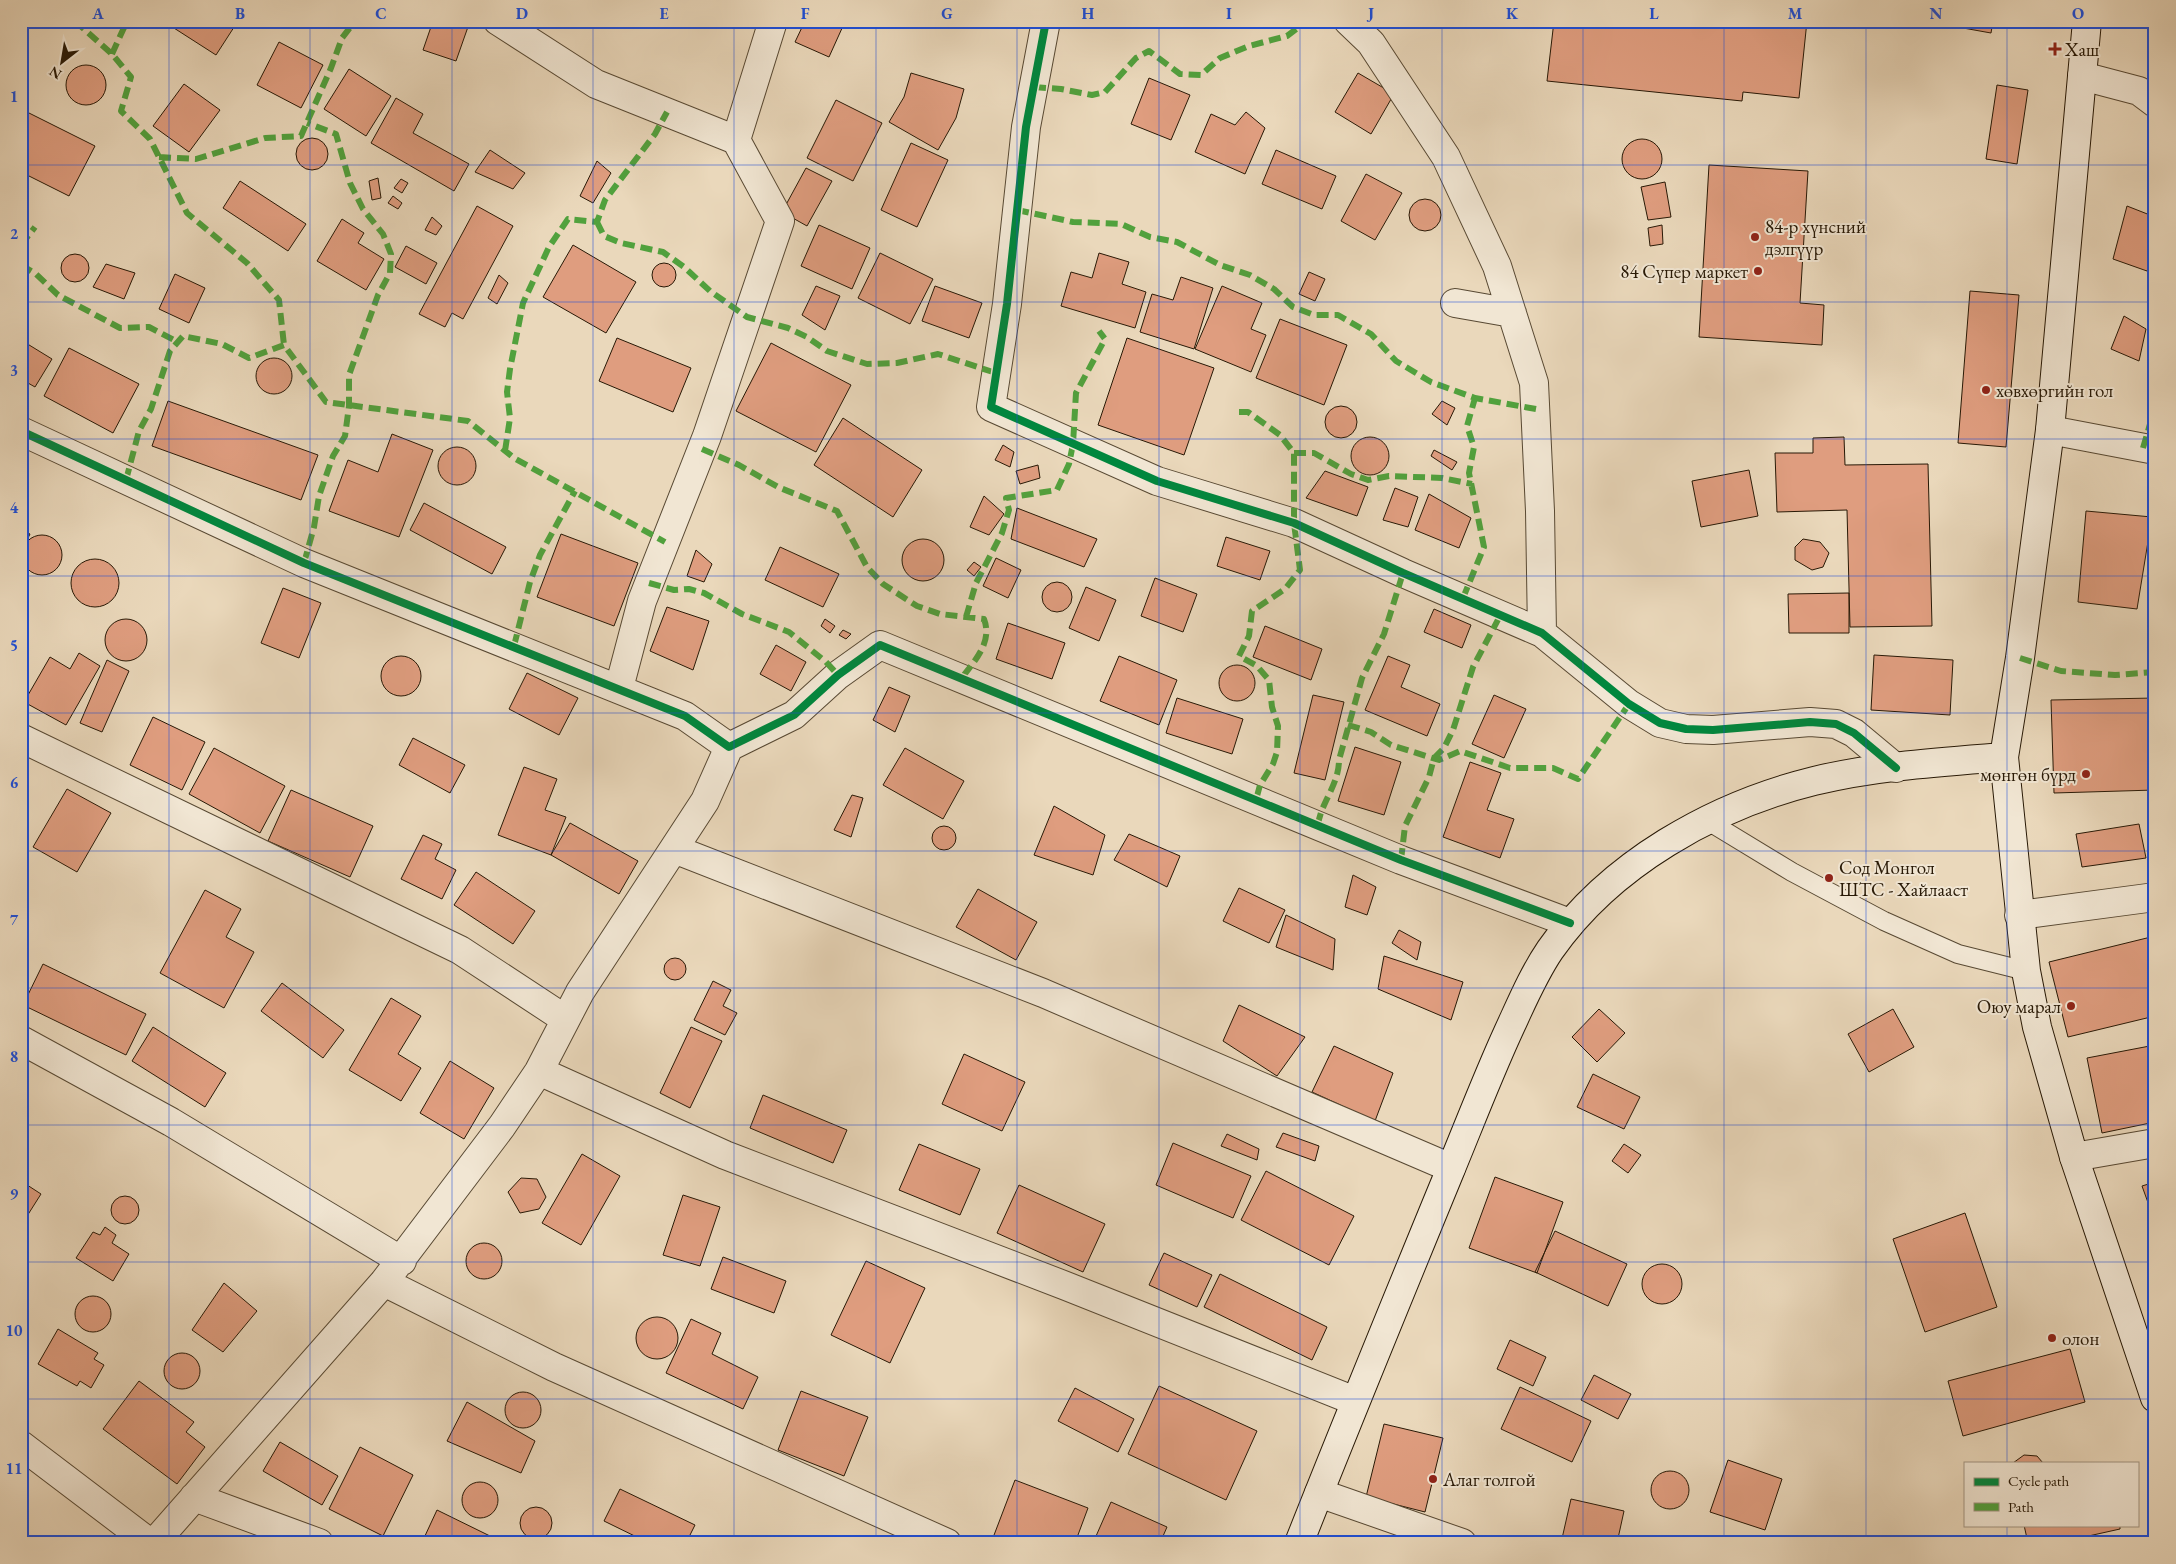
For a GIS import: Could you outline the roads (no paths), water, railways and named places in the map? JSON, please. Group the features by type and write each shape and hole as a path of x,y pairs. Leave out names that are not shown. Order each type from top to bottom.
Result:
{"street":[{"path":"498,21 596,84 736,140 780,221 707,436 642,601 620,688"},
{"path":"736,140 773,21"},
{"path":"1046,21 1026,126 1007,304 991,407 1157,481 1294,523 1403,573 1542,633 1629,704 1660,723 1686,729 1713,730 1810,722 1836,724 1854,732 1896,768"},
{"path":"1348,21 1371,43 1446,157 1497,266 1534,382 1540,511 1542,633"},
{"path":"2087,21 2050,430 2020,658 2004,757 2019,915 2026,971 2037,1027 2074,1157 2155,1398"},
{"path":"2082,76 2140,91 2155,104"},
{"path":"1455,302 1512,313"},
{"path":"2050,430 2155,450"},
{"path":"21,431 304,563 620,688 685,716 729,747"},
{"path":"154,1543 384,1282 502,1126 539,1071 580,992 706,802 729,747 794,715 838,676 880,645 1402,860 1570,923"},
{"path":"21,738 460,950 565,1019"},
{"path":"1299,1543 1481,1092 1527,990 1549,951 1594,896 1651,852 1708,821 1778,792 1814,781 1896,768 2004,757"},
{"path":"674,849 1043,993 1451,1168"},
{"path":"2019,915 2155,897"},
{"path":"21,1040 171,1122 402,1260"},
{"path":"539,1071 725,1155 1075,1290 1355,1401"},
{"path":"2074,1157 2155,1143"},
{"path":"384,1282 554,1367 947,1543"},
{"path":"21,1445 150,1543"},
{"path":"1319,1492 1462,1543"},
{"path":"194,1497 319,1543"}],"lane":[{"path":"1708,821 1792,872 1884,921 1958,954 2026,971"}],"place":[{"name":"Хаш","path":"2055,49"},
{"name":"84-р хүнсний дэлгүүр","path":"1755,237"},
{"name":"84 Сүпер маркет","path":"1758,271"},
{"name":"хөвхөргийн гол","path":"1986,390"},
{"name":"мөнгөн бүрд","path":"2086,774"},
{"name":"Сод Монгол ШТС - Хайлааст","path":"1829,878"},
{"name":"Оюу марал","path":"2071,1006"},
{"name":"олон","path":"2052,1338"},
{"name":"Алаг толгой","path":"1433,1479"}]}
